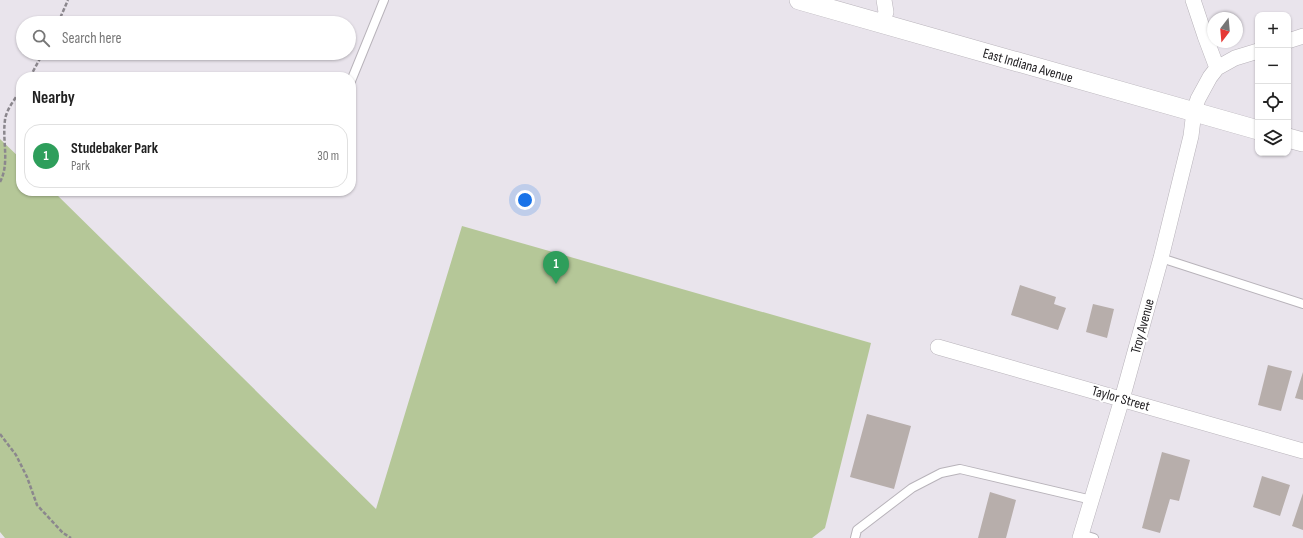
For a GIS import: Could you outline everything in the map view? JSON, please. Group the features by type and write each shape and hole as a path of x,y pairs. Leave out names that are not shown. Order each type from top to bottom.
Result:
{"street":[{"name":"East Indiana Avenue","path":"799,0 1255,129"},
{"path":"882,24 886,12 884,0"},
{"path":"1193,0 1218,68 1235,58 1255,52"},
{"path":"1291,40 1303,36"},
{"name":"Troy Avenue","path":"1085,537 1092,500 1161,258 1191,136 1194,111 1204,86 1218,68"},
{"path":"1291,139 1303,142"},
{"name":"Taylor Street","path":"938,347 1303,451"}],"lane":[{"path":"355,72 384,0"},
{"path":"1161,258 1303,304"},
{"path":"855,538 857,530 912,488 941,473 960,469 1092,500"}],"path":[{"path":"61,16 68,0"},
{"path":"33,72 39,60"},
{"path":"0,182 6,155 5,119 16,98"},
{"path":"0,434 16,455 27,477 37,505 63,533 71,538"}],"green space":[{"path":"0,139 16,154 16,196 58,196 376,509 462,226 871,343 825,528 812,538 5,538 0,532"}],"building":[{"path":"1020,285 1056,297 1054,304 1066,308 1058,330 1011,315"},
{"path":"1093,304 1114,309 1107,338 1086,332"},
{"path":"1268,365 1292,371 1281,411 1258,405"},
{"path":"1303,372 1303,400 1295,398"},
{"path":"867,414 911,426 894,489 850,477"},
{"path":"1162,452 1190,460 1179,501 1170,499 1160,533 1142,528"},
{"path":"1262,476 1290,485 1280,516 1253,507"},
{"path":"990,492 1016,500 1006,538 978,538"},
{"path":"1303,493 1303,530 1292,526"}],"place":[{"name":"Studebaker Park","path":"556,284"}]}
